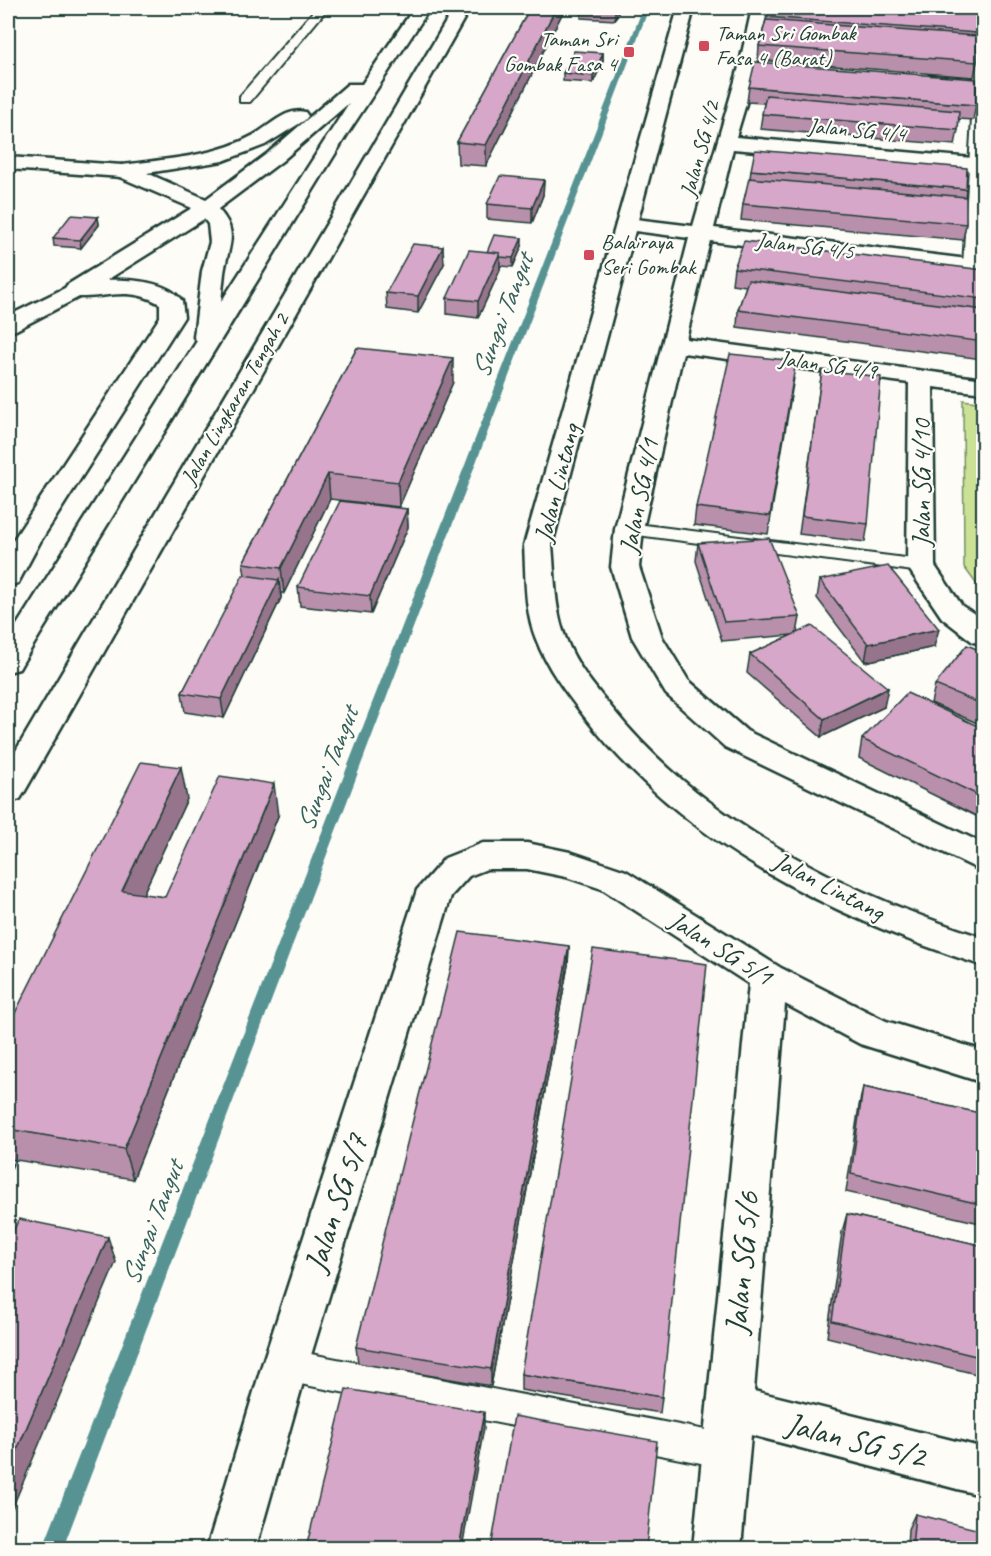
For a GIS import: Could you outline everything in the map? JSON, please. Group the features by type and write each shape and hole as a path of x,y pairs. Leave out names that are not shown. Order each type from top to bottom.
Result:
{"main road":[{"name":"Jalan Lingkaran Tengah 2","path":"8,662 205,345 383,64 422,8"},
{"name":"Jalan Lingkaran Tengah 2","path":"8,791 462,8"},
{"name":"Jalan Lintang","path":"686,8 538,545 543,611 548,632 597,716 647,769 724,829 798,874 884,916 984,952"},
{"name":"Jalan SG 4/2","path":"702,233 725,142 748,67 760,8"},
{"path":"915,14 982,19"},
{"path":"8,163 122,171 216,157 258,141 383,64"},
{"path":"8,325 75,290 208,207 275,157 383,64"},
{"path":"748,67 772,69"},
{"path":"911,80 982,85"},
{"name":"Jalan SG 4/4","path":"725,142 981,165"},
{"path":"122,171 208,207"},
{"path":"205,345 213,271 221,242 219,223 207,210 208,207"},
{"name":"Jalan SG 4/5","path":"627,224 977,267"},
{"name":"Jalan SG 4/1","path":"702,233 629,529 625,567 647,637 677,687 736,740 984,859"},
{"path":"8,577 26,542 172,317 171,301 160,294 142,288 112,286 75,290"},
{"name":"Jalan SG 4/9","path":"673,344 984,386"},
{"name":"Jalan SG 4/10","path":"921,378 921,566 952,612 984,635"},
{"name":"Jalan SG 5/1","path":"457,867 483,855 527,856 570,865 614,880 768,978 874,1033 984,1067"},
{"name":"Jalan SG 5/7","path":"231,1548 285,1365 435,890 457,867"},
{"name":"Jalan SG 5/6","path":"717,1548 768,978"},
{"name":"Jalan SG 5/2","path":"727,1429 984,1472"}],"lane":[{"path":"245,99 322,8"},
{"path":"977,267 981,165 982,19"},
{"path":"629,529 921,566"},
{"path":"285,1365 727,1429"}],"green space":[{"path":"963,400 983,403 983,593 964,567"}],"building":[{"path":"530,8 556,8 486,145 457,142"},
{"path":"769,8 977,9 977,33 767,17"},
{"path":"766,20 977,36 977,62 759,46"},
{"path":"574,51 603,53 593,76 563,73"},
{"path":"755,62 976,79 976,105 749,87"},
{"path":"766,95 959,111 958,130 762,114"},
{"path":"755,150 967,168 966,189 751,170"},
{"path":"500,176 544,180 532,208 487,204"},
{"path":"749,178 966,197 966,224 743,204"},
{"path":"71,215 98,217 80,240 53,238"},
{"path":"494,235 522,238 513,258 500,257 500,253 487,252"},
{"path":"744,241 984,270 984,299 734,268"},
{"path":"413,244 443,247 418,296 386,293"},
{"path":"469,250 500,253 478,301 447,298"},
{"path":"748,280 984,310 984,342 738,310"},
{"path":"357,348 453,358 398,482 328,474 281,568 243,563"},
{"path":"730,354 796,361 770,516 696,507"},
{"path":"822,370 881,377 868,524 802,516"},
{"path":"340,501 407,509 370,596 298,587"},
{"path":"769,538 800,617 724,622 698,543"},
{"path":"888,566 939,629 868,644 820,580"},
{"path":"243,575 279,580 221,699 182,693"},
{"path":"812,626 888,688 824,719 750,654"},
{"path":"967,645 984,652 984,705 935,685"},
{"path":"907,693 984,729 984,798 862,739"},
{"path":"141,762 181,767 122,891 165,897 220,776 274,784 124,1149 8,1129 8,1027"},
{"path":"460,932 569,946 491,1369 356,1347"},
{"path":"593,949 707,964 662,1397 521,1374"},
{"path":"863,1087 984,1114 984,1205 851,1174"},
{"path":"847,1214 984,1246 984,1358 832,1321"},
{"path":"19,1219 108,1237 8,1471 8,1242"},
{"path":"346,1389 484,1412 459,1548 306,1548"},
{"path":"514,1416 657,1441 646,1548 491,1548"},
{"path":"915,1514 984,1531 984,1548 912,1548"}],"waterway":[{"name":"Sungai Tangut","path":"53,1548 646,8"}],"place":[{"name":"Taman Sri Gombak Fasa 4 (Barat)","path":"704,46"},
{"name":"Taman Sri Gombak Fasa 4","path":"629,52"},
{"name":"Balairaya Seri Gombak","path":"589,255"}]}
